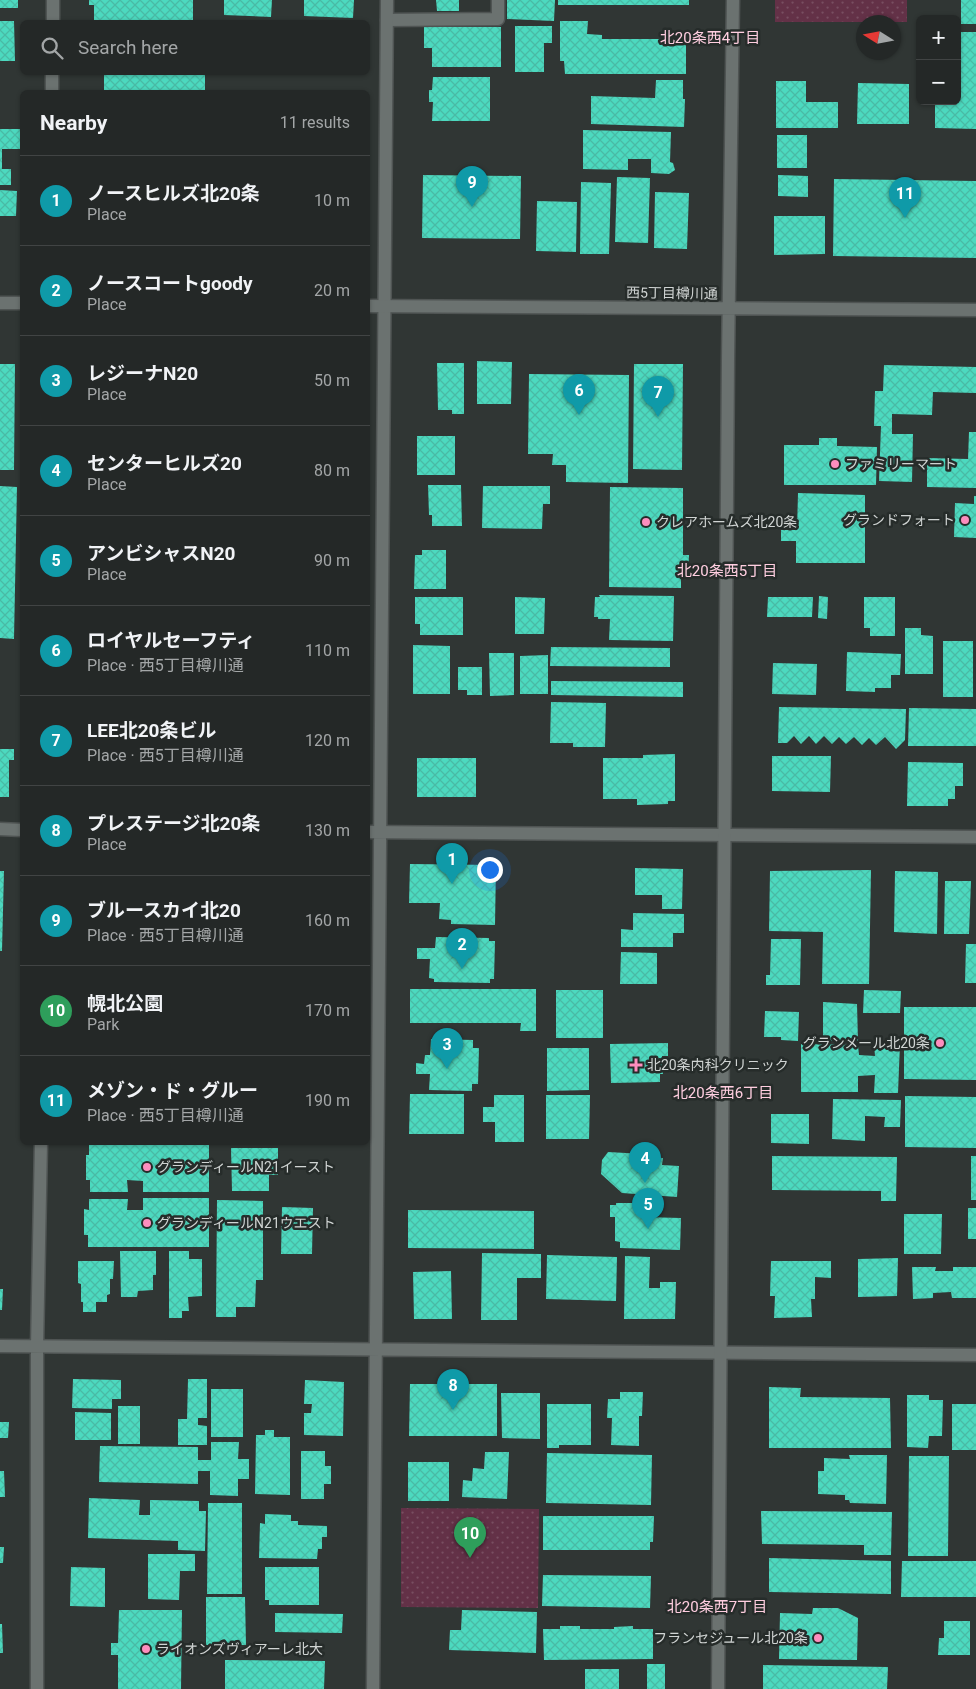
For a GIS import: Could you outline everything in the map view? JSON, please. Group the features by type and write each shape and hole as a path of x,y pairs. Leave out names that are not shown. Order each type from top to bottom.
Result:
{"street":[{"path":"53,0 53,20"},
{"path":"373,1689 376,1350 374,832 384,306 387,0"},
{"path":"387,20 498,19 498,0"},
{"path":"718,1689 733,0"},
{"path":"52,75 52,90"},
{"path":"0,302 20,303"},
{"name":"西5丁目樽川通","path":"370,306 976,310"},
{"path":"0,829 20,830"},
{"path":"374,832 976,837"},
{"path":"37,1689 37,1347 41,1145"},
{"path":"0,1346 976,1355"}],"shaded area":[{"path":"775,0 907,0 907,22 901,22 901,15 856,15 856,22 775,22"},
{"path":"401,1508 539,1509 538,1608 401,1607"}],"building":[{"path":"0,0 18,0 18,8 0,8"},
{"path":"89,0 193,0 193,20 94,20 94,5 89,5"},
{"path":"224,0 272,0 271,17 224,15"},
{"path":"304,0 354,0 353,18 304,16"},
{"path":"436,0 459,0 459,11 437,11"},
{"path":"507,0 555,0 554,21 507,19"},
{"path":"558,0 689,0 689,5 558,5"},
{"path":"961,0 976,0 976,24 961,24"},
{"path":"0,21 14,21 15,61 0,61"},
{"path":"560,21 588,21 587,34 602,35 602,39 686,39 686,74 565,74 564,61 560,61"},
{"path":"515,26 552,26 552,43 544,43 544,72 515,72"},
{"path":"424,27 501,27 501,67 432,67 432,48 424,48"},
{"path":"961,32 976,32 976,129 935,128 935,105 961,105"},
{"path":"104,75 205,75 205,90 104,90"},
{"path":"433,77 490,77 490,121 432,121 433,102 429,102 429,90 432,90"},
{"path":"656,80 683,80 683,99 685,99 684,127 591,124 591,96 655,98"},
{"path":"776,81 806,81 806,102 838,102 838,128 776,128"},
{"path":"858,83 909,84 909,124 857,124"},
{"path":"0,129 20,129 20,149 2,149 2,169 11,169 11,185 0,185"},
{"path":"583,130 671,132 670,162 673,163 675,170 669,174 651,173 651,159 628,159 628,170 583,169"},
{"path":"777,135 807,135 807,168 777,168"},
{"path":"423,175 521,176 520,239 422,238"},
{"path":"778,175 808,176 808,197 778,196"},
{"path":"617,177 650,178 648,243 615,242"},
{"path":"834,179 976,181 976,258 833,256"},
{"path":"581,182 611,183 609,254 580,254"},
{"path":"0,190 17,191 16,216 0,216"},
{"path":"655,192 689,193 687,249 654,248"},
{"path":"537,201 577,202 576,252 536,251"},
{"path":"774,216 825,216 825,254 774,255"},
{"path":"477,361 512,362 511,404 477,404"},
{"path":"437,363 464,363 464,414 452,414 452,410 438,410"},
{"path":"0,364 15,364 14,470 0,470"},
{"path":"634,364 683,364 682,470 633,469"},
{"path":"884,365 976,367 976,393 933,392 932,415 892,414 892,434 913,434 912,482 879,481 881,426 874,426 875,391 883,391"},
{"path":"529,374 629,375 628,483 566,482 566,465 552,465 553,454 528,454"},
{"path":"969,432 976,432 976,488 927,487 927,458 968,459"},
{"path":"417,436 455,436 455,475 417,475"},
{"path":"819,438 837,438 837,446 877,447 876,485 784,485 784,445 819,445"},
{"path":"428,485 461,485 462,526 432,526 432,515 429,515"},
{"path":"0,486 17,487 14,639 0,638"},
{"path":"483,486 550,486 550,504 543,504 542,529 482,528"},
{"name":"クレアホームズ北20条","path":"610,487 683,488 683,555 689,555 688,577 681,577 681,588 609,587"},
{"path":"798,493 865,495 865,563 796,563 796,541 781,541 781,530 797,530"},
{"name":"グランドフォート","path":"974,496 976,496 976,538 954,537 955,503 974,504"},
{"path":"422,550 446,550 446,589 414,589 415,555 422,555"},
{"path":"599,595 674,596 673,641 609,640 610,619 594,617 595,597 600,597"},
{"path":"819,596 828,597 827,619 818,618"},
{"path":"415,597 463,597 463,635 420,635 420,624 415,624"},
{"path":"515,597 545,598 544,634 515,634"},
{"path":"768,597 813,597 812,617 767,617"},
{"path":"864,597 895,597 895,636 870,636 870,628 864,628"},
{"path":"905,628 921,628 921,635 933,636 933,674 905,674"},
{"path":"943,641 973,641 973,697 943,697"},
{"path":"413,645 450,646 450,694 413,694"},
{"path":"551,647 670,648 670,667 550,666"},
{"path":"847,652 901,654 900,675 891,675 891,688 875,688 875,692 846,691"},
{"path":"489,653 514,653 514,695 490,696"},
{"path":"548,655 548,694 520,694 520,656"},
{"path":"773,663 817,664 816,695 772,694"},
{"path":"458,667 482,667 482,695 467,695 467,690 458,690"},
{"path":"551,681 683,682 683,697 551,695"},
{"path":"551,702 606,703 605,747 573,747 573,743 550,743"},
{"path":"779,707 906,709 905,740 896,749 885,737 876,745 869,738 862,745 854,737 846,744 839,737 832,744 824,736 816,744 809,736 801,744 794,736 787,743 778,743"},
{"path":"909,708 976,709 976,746 908,746"},
{"path":"0,749 14,749 14,760 9,760 9,797 0,797"},
{"path":"675,754 675,801 668,801 668,804 637,805 637,799 603,799 603,758 643,758 643,755"},
{"path":"772,756 831,756 830,792 772,791"},
{"path":"417,758 476,758 476,797 417,797"},
{"path":"908,762 963,763 963,786 955,786 955,799 948,799 948,806 907,806"},
{"path":"410,864 496,865 495,925 451,924 451,920 439,919 440,903 409,903"},
{"path":"635,868 683,869 682,909 662,909 662,895 635,895"},
{"path":"871,870 869,984 822,984 823,932 769,931 770,871"},
{"path":"0,871 4,871 2,951 0,951"},
{"path":"895,871 938,872 937,934 894,932"},
{"path":"945,881 971,881 969,934 944,934"},
{"path":"633,913 684,914 684,933 673,933 673,947 621,947 621,929 633,930"},
{"path":"436,937 489,938 489,941 495,941 494,979 490,979 490,983 434,982 434,979 429,978 430,959 417,959 417,948 435,948"},
{"path":"771,939 801,939 800,985 766,985 766,975 770,975"},
{"path":"966,944 976,944 976,983 965,983"},
{"path":"621,952 657,953 657,984 620,984"},
{"path":"410,989 536,989 536,1031 520,1031 521,1023 410,1023"},
{"path":"556,990 603,990 603,1038 556,1038"},
{"path":"864,990 901,991 900,1013 863,1013"},
{"path":"823,1002 857,1004 858,1041 823,1041"},
{"name":"グランメール北20条","path":"904,1007 976,1007 976,1080 904,1079"},
{"path":"765,1011 799,1012 798,1041 781,1040 781,1037 764,1037"},
{"path":"431,1039 473,1040 473,1048 479,1048 478,1084 472,1084 472,1091 429,1090 430,1074 416,1074 416,1063 424,1064 425,1055 430,1055"},
{"path":"668,1043 668,1056 662,1056 663,1074 660,1074 660,1082 611,1083 610,1044"},
{"path":"801,1044 858,1045 859,1055 875,1056 874,1044 900,1044 898,1093 874,1093 875,1075 858,1076 858,1092 801,1092"},
{"path":"547,1048 589,1048 589,1090 547,1091"},
{"path":"410,1094 464,1094 464,1134 409,1134"},
{"path":"494,1095 524,1095 524,1142 495,1142 495,1122 483,1122 483,1107 494,1107"},
{"path":"546,1095 590,1095 589,1139 546,1139"},
{"path":"905,1096 976,1097 976,1148 905,1147"},
{"path":"833,1099 901,1100 900,1127 884,1127 885,1117 865,1116 865,1141 832,1139"},
{"path":"771,1114 809,1114 809,1144 771,1143"},
{"name":"グランディールN21イースト","path":"89,1145 209,1145 209,1192 143,1192 143,1181 127,1180 128,1192 90,1192 90,1180 86,1180 86,1155 89,1155"},
{"path":"231,1148 278,1148 278,1175 269,1175 269,1191 232,1191"},
{"path":"608,1152 644,1154 644,1157 663,1158 662,1165 679,1166 677,1197 622,1193 601,1174 602,1160"},
{"path":"772,1156 897,1157 896,1201 881,1201 881,1191 772,1190"},
{"path":"971,1156 976,1156 976,1200 971,1200"},
{"name":"グランディールN21ウエスト","path":"143,1198 209,1198 209,1247 88,1247 88,1235 84,1235 84,1209 89,1210 89,1199 128,1199 127,1210 143,1210"},
{"path":"217,1200 263,1201 263,1280 256,1280 255,1307 236,1307 236,1317 216,1317"},
{"path":"616,1203 643,1203 643,1217 681,1218 680,1250 620,1248 620,1242 615,1241 615,1217 610,1217 610,1205 616,1205"},
{"path":"282,1207 313,1208 312,1254 281,1254"},
{"path":"968,1208 976,1208 976,1239 968,1239"},
{"path":"408,1210 534,1211 534,1249 408,1248"},
{"path":"904,1214 942,1214 941,1254 904,1254"},
{"path":"120,1251 156,1251 156,1275 153,1275 153,1290 138,1291 137,1297 121,1297"},
{"path":"169,1251 189,1251 189,1259 202,1259 202,1296 188,1297 189,1311 182,1311 182,1318 169,1318"},
{"path":"482,1253 541,1254 541,1278 517,1278 517,1320 481,1320"},
{"path":"547,1255 617,1257 616,1301 546,1299"},
{"path":"625,1256 650,1257 649,1288 660,1288 660,1282 676,1282 675,1319 624,1319"},
{"path":"898,1258 897,1296 858,1297 858,1259"},
{"path":"78,1261 114,1261 113,1279 110,1279 110,1294 107,1295 107,1302 96,1302 96,1312 83,1312 81,1284 78,1283"},
{"path":"771,1261 831,1261 831,1278 815,1277 815,1299 811,1299 812,1317 774,1318 775,1296 770,1296"},
{"path":"912,1267 936,1267 935,1271 953,1271 953,1267 976,1267 976,1298 952,1298 951,1292 933,1293 933,1298 913,1299"},
{"path":"451,1271 452,1319 414,1319 413,1272"},
{"path":"0,1289 3,1289 2,1310 0,1310"},
{"path":"73,1379 121,1380 121,1399 112,1399 112,1409 72,1408"},
{"path":"188,1379 207,1379 207,1418 198,1418 198,1425 207,1426 207,1445 178,1445 178,1419 187,1419"},
{"path":"305,1380 344,1382 343,1436 304,1435 304,1413 311,1413 312,1404 304,1404"},
{"path":"410,1384 497,1384 497,1436 409,1436"},
{"path":"769,1387 801,1388 800,1397 890,1398 891,1448 769,1448"},
{"path":"211,1389 243,1389 243,1437 211,1437"},
{"path":"620,1392 643,1392 642,1416 639,1416 639,1446 611,1445 612,1418 607,1418 608,1399 620,1399"},
{"path":"501,1393 540,1393 540,1439 502,1438"},
{"path":"907,1395 929,1395 929,1400 943,1400 942,1436 929,1436 928,1448 907,1447"},
{"path":"547,1404 591,1404 591,1445 559,1445 559,1448 547,1448"},
{"path":"952,1404 976,1404 976,1450 952,1450"},
{"path":"118,1406 140,1406 140,1444 118,1444"},
{"path":"75,1412 111,1413 111,1440 75,1440"},
{"path":"0,1422 9,1422 8,1438 0,1438"},
{"path":"265,1430 274,1430 274,1437 290,1437 290,1495 255,1494 256,1435 265,1435"},
{"path":"211,1442 239,1442 238,1459 249,1459 249,1479 238,1479 238,1496 210,1495 210,1471 198,1471 198,1484 99,1482 100,1446 198,1447 198,1460 211,1460"},
{"path":"301,1451 325,1451 325,1466 331,1466 331,1484 324,1484 324,1499 301,1499"},
{"path":"485,1452 509,1452 507,1499 462,1497 463,1480 472,1481 473,1468 484,1469"},
{"path":"547,1453 652,1455 651,1505 546,1503"},
{"path":"849,1455 887,1455 886,1504 850,1503 849,1500 845,1500 845,1495 818,1494 818,1471 824,1471 824,1458 850,1459"},
{"path":"909,1456 949,1456 948,1556 908,1556"},
{"path":"408,1462 449,1462 449,1501 408,1501"},
{"path":"0,1471 4,1471 5,1497 0,1497"},
{"path":"89,1498 140,1500 139,1515 150,1515 150,1500 199,1501 199,1511 206,1511 205,1551 178,1550 178,1541 88,1538"},
{"path":"208,1503 242,1503 242,1594 207,1594"},
{"path":"761,1511 892,1512 891,1555 864,1555 864,1545 762,1544"},
{"path":"265,1514 291,1515 291,1521 298,1521 298,1525 327,1526 327,1537 322,1537 322,1549 318,1549 317,1559 259,1558 260,1523 265,1524"},
{"path":"543,1516 654,1516 653,1542 650,1542 650,1550 543,1550"},
{"path":"0,1547 4,1547 3,1563 0,1563"},
{"path":"148,1554 195,1554 195,1571 180,1571 179,1600 148,1599"},
{"path":"769,1558 891,1561 891,1594 769,1592"},
{"path":"902,1561 976,1561 976,1597 901,1597"},
{"path":"71,1567 105,1568 105,1607 70,1606"},
{"path":"265,1567 319,1567 319,1605 269,1605 269,1600 265,1600"},
{"path":"543,1575 651,1576 650,1608 542,1606"},
{"path":"206,1597 245,1597 246,1645 206,1645"},
{"name":"フランセジュール北20条","path":"813,1608 838,1608 858,1618 857,1660 779,1659 780,1613 812,1614"},
{"name":"ライオンズヴィアーレ北大","path":"119,1610 182,1610 181,1689 118,1689 118,1655 111,1655 111,1643 118,1643"},
{"path":"462,1610 537,1612 536,1653 449,1650 450,1630 461,1630"},
{"path":"275,1613 343,1614 342,1633 275,1632"},
{"path":"944,1621 970,1621 970,1655 938,1655 939,1638 944,1638"},
{"path":"0,1624 2,1624 3,1653 0,1653"},
{"path":"560,1626 580,1626 580,1629 614,1629 614,1627 633,1626 633,1629 653,1629 653,1659 544,1660 543,1629 560,1629"},
{"path":"225,1660 325,1661 324,1689 225,1689"},
{"path":"647,1664 665,1664 665,1689 647,1689"},
{"path":"763,1665 888,1667 887,1689 763,1689"},
{"path":"585,1669 619,1669 619,1689 585,1689"}],"place":[{"name":"ブルースカイ北20","path":"472,207"},
{"name":"メゾン・ド・グルー","path":"905,218"},
{"name":"ロイヤルセーフティ","path":"579,415"},
{"name":"LEE北20条ビル","path":"658,417"},
{"name":"ファミリーマート","path":"835,464"},
{"name":"グランドフォート","path":"965,520"},
{"name":"クレアホームズ北20条","path":"646,522"},
{"name":"ノースヒルズ北20条","path":"452,884"},
{"name":"ノースコートgoody","path":"462,969"},
{"name":"グランメール北20条","path":"940,1043"},
{"name":"北20条内科クリニック","path":"636,1065"},
{"name":"レジーナN20","path":"447,1069"},
{"name":"グランディールN21イースト","path":"147,1167"},
{"name":"センターヒルズ20","path":"645,1183"},
{"name":"グランディールN21ウエスト","path":"147,1223"},
{"name":"アンビシャスN20","path":"648,1229"},
{"name":"プレステージ北20条","path":"453,1410"},
{"name":"幌北公園","path":"470,1558"},
{"name":"フランセジュール北20条","path":"818,1638"},
{"name":"ライオンズヴィアーレ北大","path":"146,1649"}],"district":[{"name":"北20条西4丁目","path":"710,38"},
{"name":"北20条西5丁目","path":"727,571"},
{"name":"北20条西6丁目","path":"723,1093"},
{"name":"北20条西7丁目","path":"717,1607"}]}
